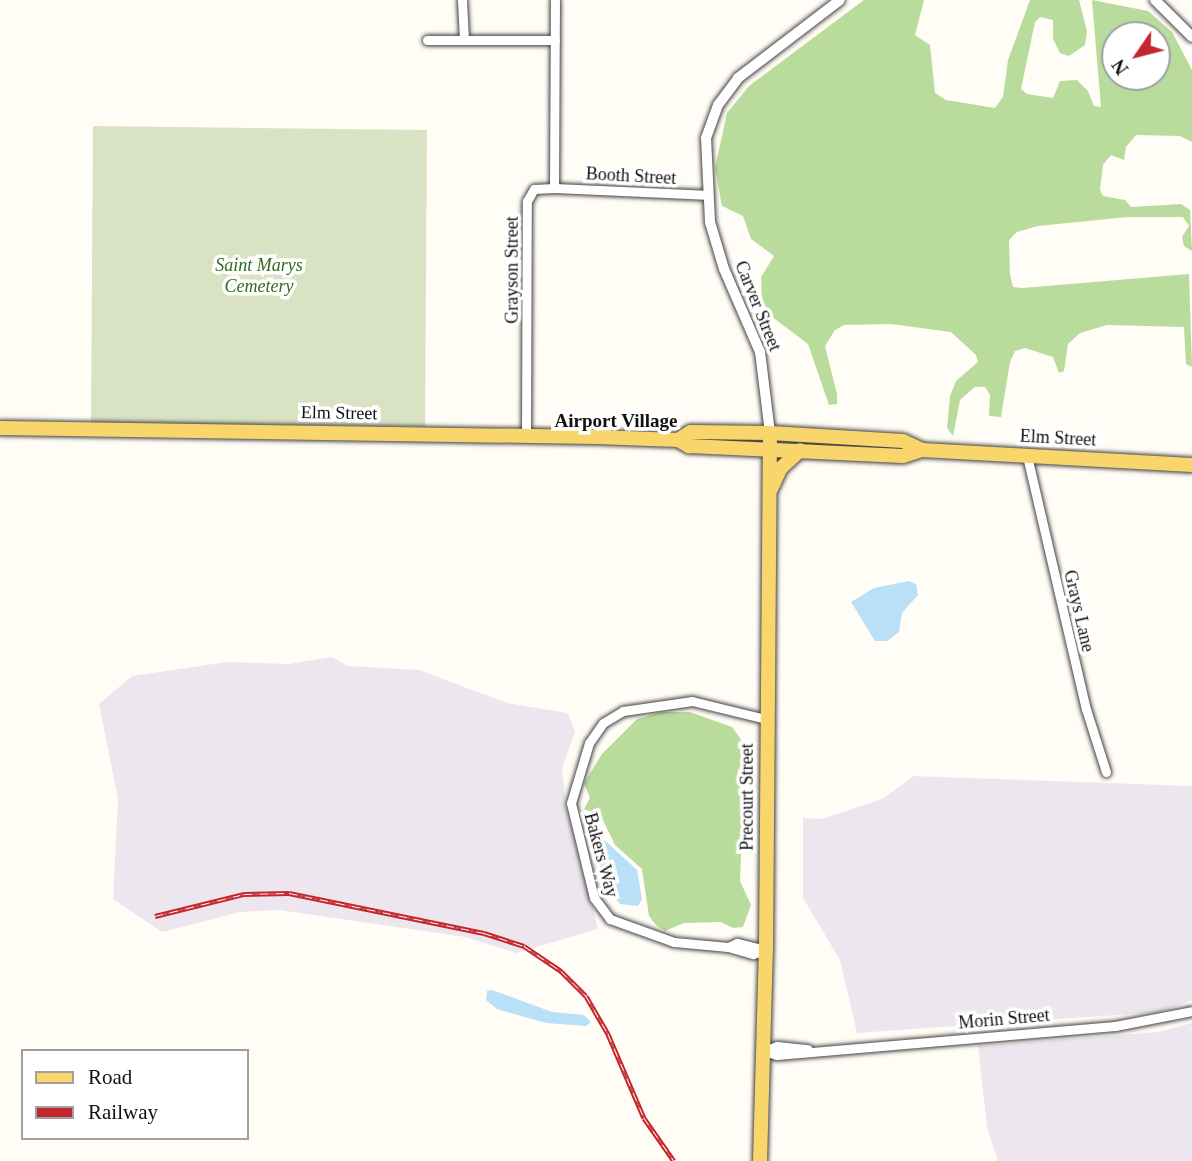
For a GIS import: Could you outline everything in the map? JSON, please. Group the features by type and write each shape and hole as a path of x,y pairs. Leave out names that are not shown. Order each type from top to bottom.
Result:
{"main road":[{"name":"Elm Street","path":"0,428 678,440 690,446 903,456 922,450 1192,465"},
{"name":"Elm Street","path":"678,440 691,432 770,433 903,441 922,450"},
{"name":"Precourt Street","path":"760,1161 766,950 770,433"},
{"path":"769,494 781,468 800,450"}],"street":[{"path":"462,0 464,40"},
{"path":"554,188 555,0"},
{"path":"706,195 706,138 724,95 748,69 840,0"},
{"path":"1155,0 1192,37"},
{"path":"427,40 555,40"},
{"name":"Booth Street","path":"554,188 706,195"},
{"name":"Grayson Street","path":"526,436 527,201 534,189 554,188"},
{"name":"Carver Street","path":"706,195 716,246 762,362 770,433"},
{"name":"Grays Lane","path":"1027,456 1086,709 1105,772"},
{"name":"Bakers Way","path":"766,719 692,701 622,711 596,730 573,788 574,826 602,913 659,939 728,947 753,954 766,950"},
{"name":"Morin Street","path":"764,1051 777,1055 817,1049 1115,1026 1192,1011"}],"shaded area":[{"path":"332,657 348,666 419,670 507,703 568,713 575,732 562,768 566,807 598,929 516,953 465,937 279,910 240,912 162,932 113,899 118,799 99,704 132,676 227,662 289,664"},
{"path":"914,776 1192,786 1192,1000 1160,1012 857,1033 840,960 803,898 803,818 822,819 882,799"},
{"path":"1192,1023 1192,1161 998,1161 987,1127 978,1046 1159,1032"}],"green space":[{"path":"864,0 924,0 915,35 930,45 935,93 946,100 995,108 1003,97 1008,60 1030,0 1079,0 1087,31 1085,45 1069,56 1060,53 1053,39 1053,20 1040,17 1035,22 1021,89 1027,94 1053,98 1060,81 1077,80 1088,91 1094,106 1101,107 1092,0 1148,11 1159,21 1101,21 1101,91 1171,91 1171,31 1192,70 1192,142 1180,136 1136,135 1126,147 1124,160 1111,155 1103,165 1100,190 1103,196 1125,200 1131,207 1181,204 1190,210 1192,251 1184,246 1182,237 1189,226 1183,217 1128,217 1038,226 1017,232 1009,240 1010,274 1013,287 1022,288 1189,274 1192,367 1186,364 1184,327 1107,325 1080,333 1068,344 1064,371 1059,373 1053,357 1025,348 1015,351 1010,362 1001,417 989,416 990,395 985,387 975,387 960,400 953,436 947,428 950,396 956,381 978,362 976,355 951,332 891,324 844,325 835,330 825,346 837,394 837,404 829,405 808,344 771,316 762,302 761,277 774,256 751,239 743,216 722,206 715,168 727,113 749,86"},
{"name":"Saint Marys Cemetery","path":"93,126 427,130 425,426 91,423"},
{"path":"662,712 690,712 732,727 748,749 750,813 742,832 740,881 751,905 743,927 733,928 721,922 684,923 665,931 656,925 649,916 642,869 615,845 601,816 584,809 590,798 584,783 602,754 637,719"}],"water":[{"path":"909,581 916,584 918,595 902,613 899,632 887,641 875,641 851,602 874,588"},
{"path":"600,836 637,870 642,899 638,906 620,904 608,889 593,840"},
{"path":"492,990 552,1012 584,1015 591,1022 586,1026 546,1023 497,1009 486,1000 487,991"}],"railway":[{"path":"155,916 244,894 289,893 484,933 524,946 561,971 586,996 608,1034 644,1118 674,1161"}],"district":[{"name":"Airport Village","path":"616,421"}]}
